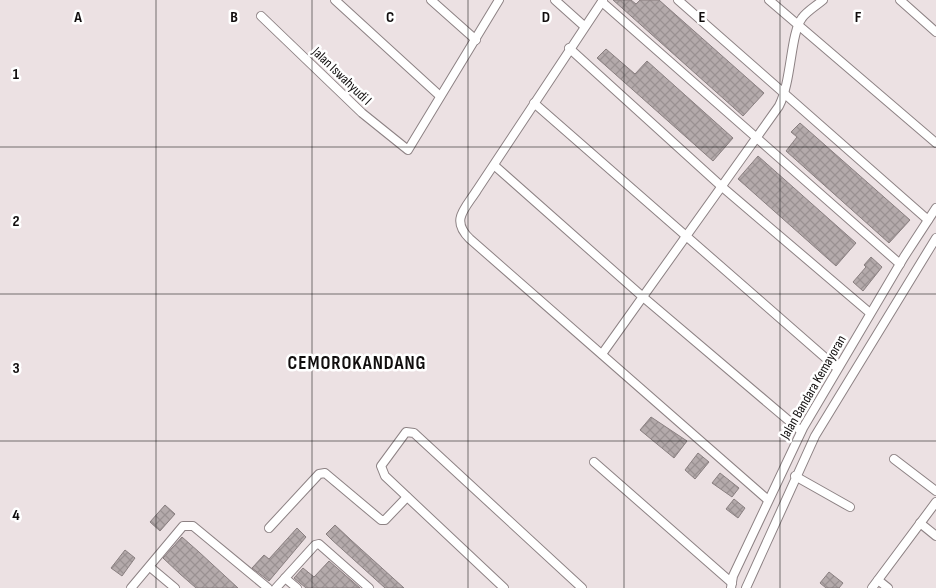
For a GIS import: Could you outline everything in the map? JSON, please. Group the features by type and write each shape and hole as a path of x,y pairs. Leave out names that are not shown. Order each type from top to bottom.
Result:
{"street":[{"path":"335,0 440,96 500,0"},
{"path":"431,0 476,40"},
{"path":"555,0 584,26"},
{"path":"678,0 786,93 928,220"},
{"path":"769,0 936,143"},
{"path":"602,354 687,237 786,93 798,24 806,14 823,0"},
{"path":"900,0 936,32"},
{"path":"768,500 462,231 459,224 462,214 495,166 569,48 602,1 900,264"},
{"name":"Jalan Iswahyudi I","path":"261,16 362,113 408,150 440,96"},
{"path":"569,48 721,186 870,313"},
{"path":"534,103 837,368"},
{"path":"495,166 643,297 801,431"},
{"name":"Jalan Bandara Kemayoran","path":"731,585 801,431 870,313 936,208"},
{"name":"Jalan Bandara Kemayoran","path":"746,588 795,476 815,436 936,238"},
{"path":"504,588 385,476 381,466 406,432 414,433 582,588"},
{"path":"894,459 936,491"},
{"path":"594,462 731,585"},
{"path":"269,528 319,474 324,472 381,520 385,520 407,497"},
{"path":"795,476 850,507"},
{"path":"872,588 936,502"},
{"path":"920,523 936,536"},
{"path":"131,588 183,526 190,525 268,588"},
{"path":"276,588 315,545 319,544 369,588"},
{"path":"150,567 174,588"},
{"path":"286,578 297,588"},
{"path":"878,580 888,588"}],"building":[{"path":"613,0 631,0 636,4 640,0 659,0 764,93 743,116"},
{"path":"606,49 635,74 647,61 733,138 713,161 597,58"},
{"path":"800,123 910,220 889,243 786,151 797,137 791,132"},
{"path":"758,156 856,243 836,266 738,179"},
{"path":"871,257 882,267 863,291 853,282 866,267 864,265"},
{"path":"651,417 687,441 674,458 640,430"},
{"path":"698,453 709,462 695,479 685,470"},
{"path":"720,473 739,488 732,497 712,483"},
{"path":"734,499 745,508 738,518 726,509"},
{"path":"165,505 175,514 160,531 150,522"},
{"path":"335,525 404,588 385,588 332,540 326,534"},
{"path":"297,528 306,537 269,581 252,568 264,555 269,559"},
{"path":"182,537 238,588 196,588 180,574 163,558"},
{"path":"125,550 135,558 122,576 111,568"},
{"path":"329,561 360,588 306,588 294,578 303,568 314,577"},
{"path":"829,572 843,583 839,588 826,588 820,583"}],"district":[{"name":"CEMOROKANDANG","path":"357,363"}]}
